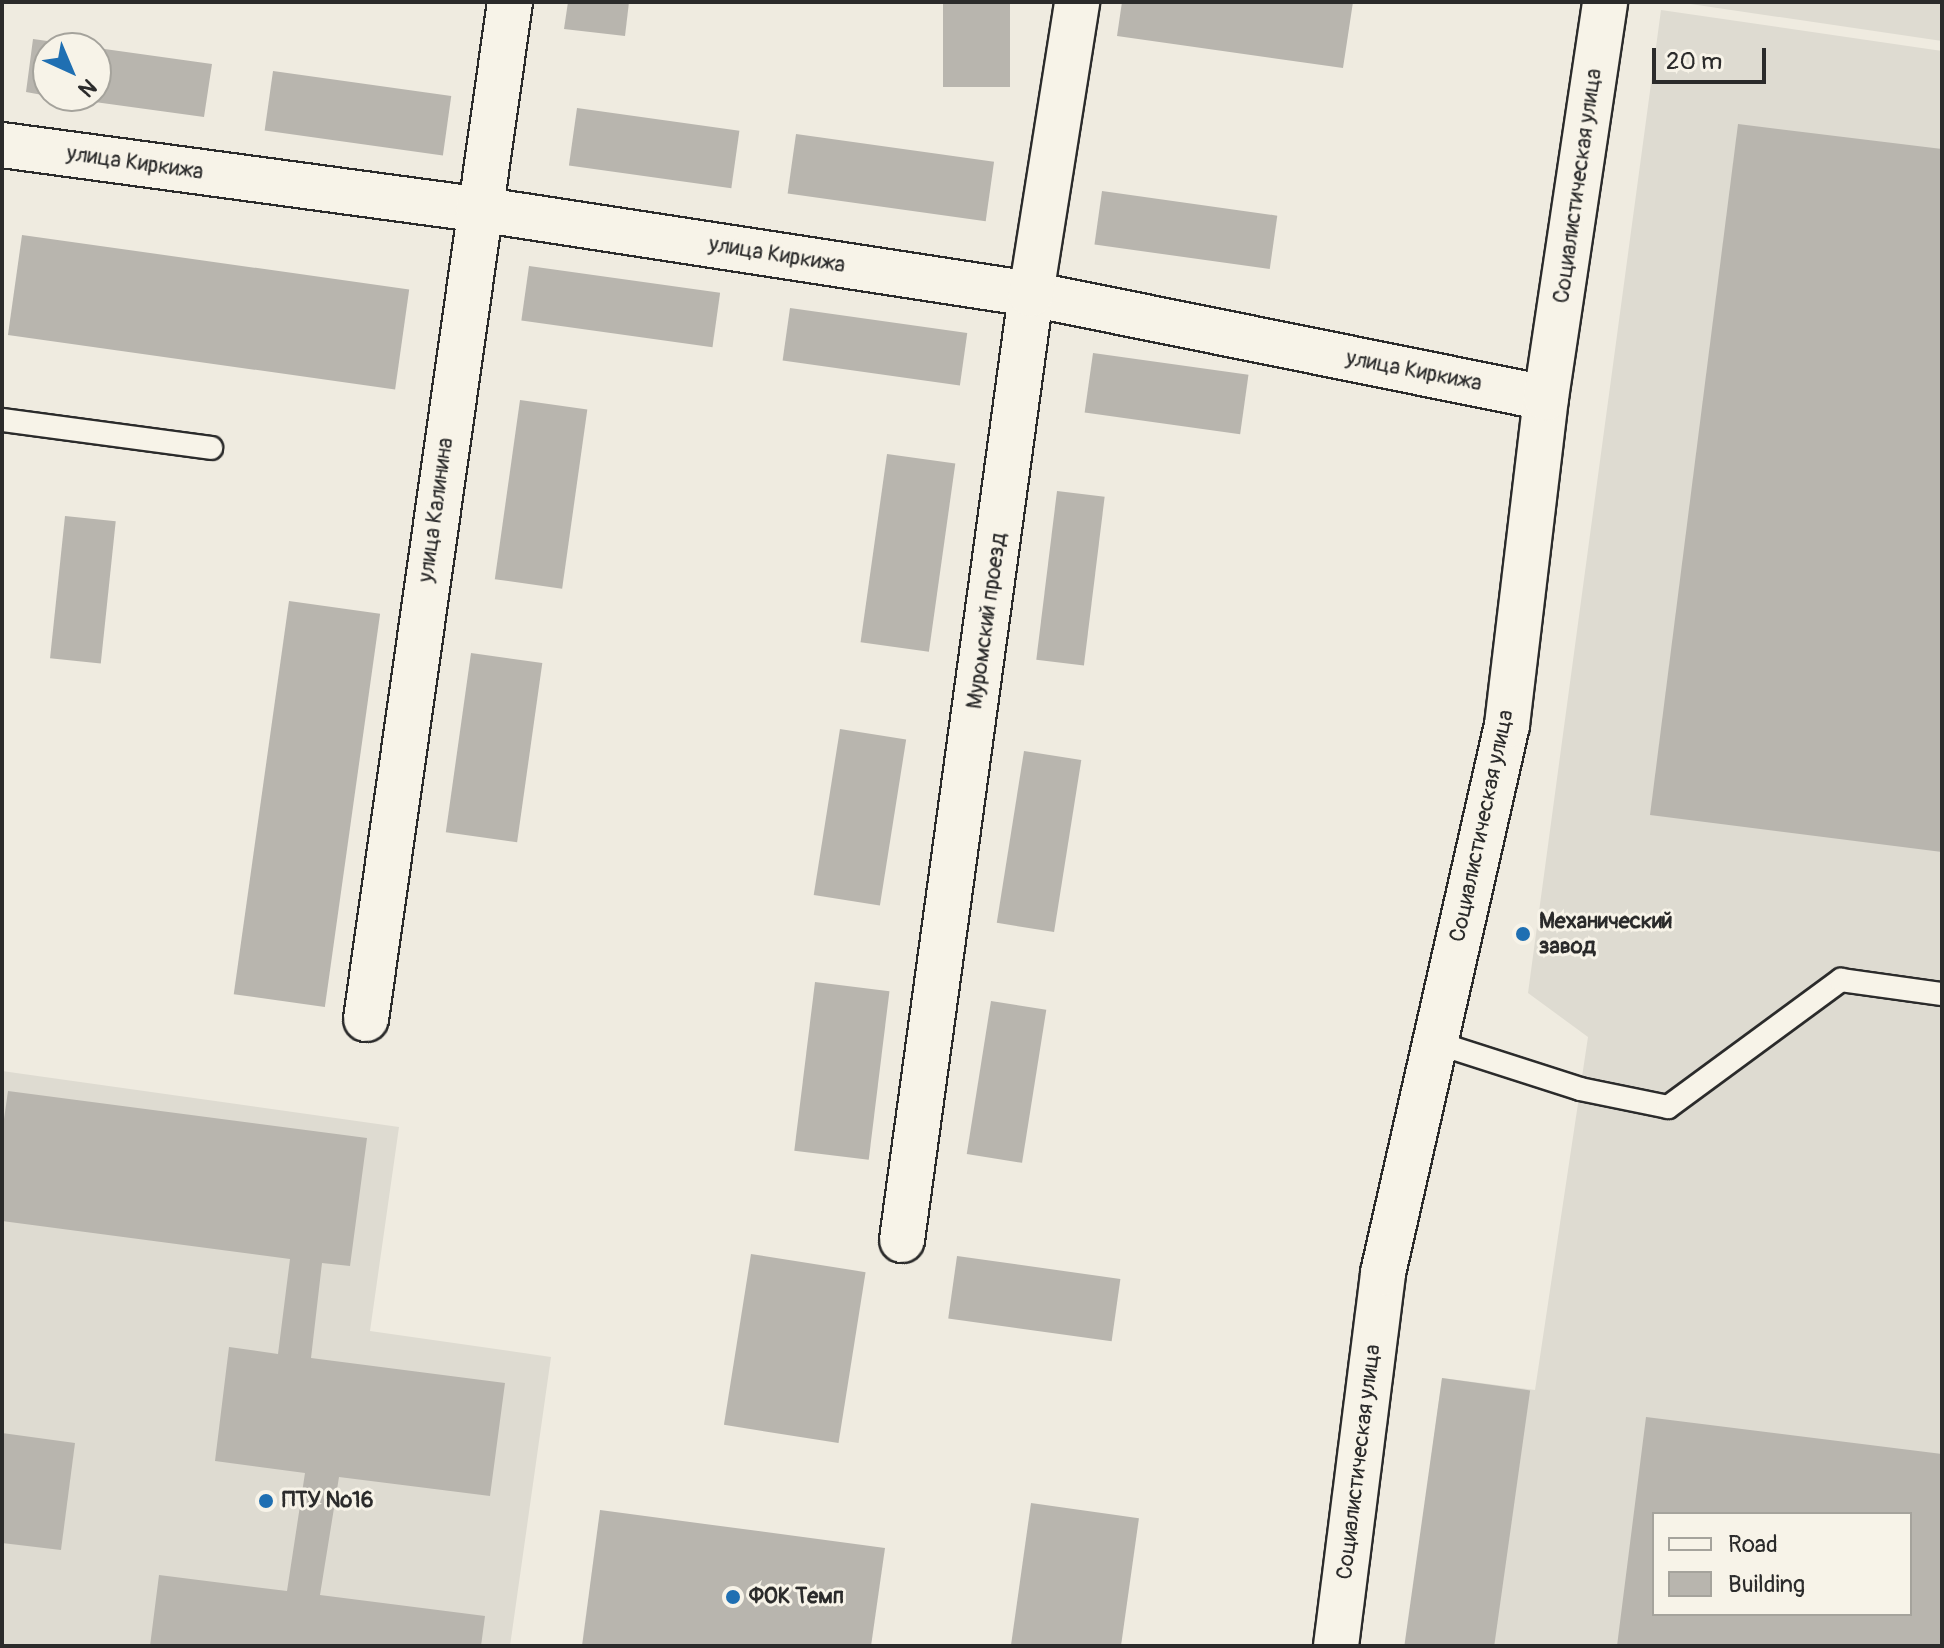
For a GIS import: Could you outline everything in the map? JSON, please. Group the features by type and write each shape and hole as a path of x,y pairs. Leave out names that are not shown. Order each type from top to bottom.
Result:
{"street":[{"name":"улица Калинина","path":"366,1019 478,209 510,2"},
{"name":"Муромский проезд","path":"902,1240 1031,294 1077,2"},
{"name":"Социалистическая улица","path":"1336,1646 1383,1273 1507,725 1546,398 1605,2"},
{"name":"улица Киркижа","path":"2,145 478,209 1031,294 1546,398"}],"lane":[{"path":"2,420 211,448"},
{"path":"1434,1042 1580,1089 1668,1107 1841,980 1942,994"}],"shaded area":[{"path":"1677,2 1942,2 1942,41"},
{"path":"1661,10 1942,51 1942,1646 1406,1646 1442,1378 1535,1390 1588,1037 1528,993"},
{"name":"ПТУ №16","path":"2,1071 399,1127 370,1331 551,1357 510,1646 2,1646"}],"building":[{"path":"568,2 629,2 625,36 564,29"},
{"path":"943,2 1010,2 1010,87 943,87"},
{"path":"1122,2 1353,2 1343,68 1117,36"},
{"path":"32,47 32,93 26,92"},
{"path":"112,50 212,64 204,117 112,104"},
{"path":"273,71 451,96 443,155 265,130"},
{"path":"577,108 739,131 731,188 569,165"},
{"path":"1738,124 1942,149 1942,852 1650,815"},
{"path":"796,134 994,162 986,221 788,193"},
{"path":"1102,191 1277,216 1270,269 1094,244"},
{"path":"22,235 409,289 395,389 8,335"},
{"path":"529,266 720,293 712,347 521,320"},
{"path":"790,308 967,333 960,385 783,360"},
{"path":"1093,353 1248,375 1240,434 1085,412"},
{"path":"520,400 587,409 562,589 495,579"},
{"path":"887,454 955,464 929,652 861,642"},
{"path":"1057,491 1105,497 1084,666 1036,660"},
{"path":"65,516 116,521 101,664 50,658"},
{"path":"289,601 380,614 325,1007 234,994"},
{"path":"471,653 542,663 517,842 446,832"},
{"path":"840,729 906,739 880,905 814,895"},
{"path":"1024,751 1081,760 1054,932 997,923"},
{"path":"815,982 889,991 869,1160 794,1151"},
{"path":"991,1001 1046,1010 1022,1163 967,1154"},
{"path":"8,1091 367,1138 350,1266 322,1263 311,1358 505,1383 490,1496 339,1477 320,1595 485,1616 481,1646 150,1646 159,1575 287,1591 305,1473 215,1461 229,1347 278,1354 290,1259 2,1221 2,1133"},
{"path":"751,1254 866,1272 839,1443 724,1425"},
{"path":"957,1256 1120,1279 1112,1341 948,1318"},
{"path":"1442,1378 1530,1390 1494,1646 1404,1645"},
{"path":"1646,1417 1942,1454 1942,1646 1617,1646"},
{"path":"2,1433 75,1443 61,1550 2,1543"},
{"path":"1031,1503 1139,1518 1121,1646 1011,1646"},
{"name":"ФОК Темп","path":"600,1510 885,1548 871,1646 582,1646"}],"place":[{"name":"Механический завод","path":"1523,934"},
{"name":"ПТУ №16","path":"266,1501"},
{"name":"ФОК Темп","path":"733,1597"}]}
